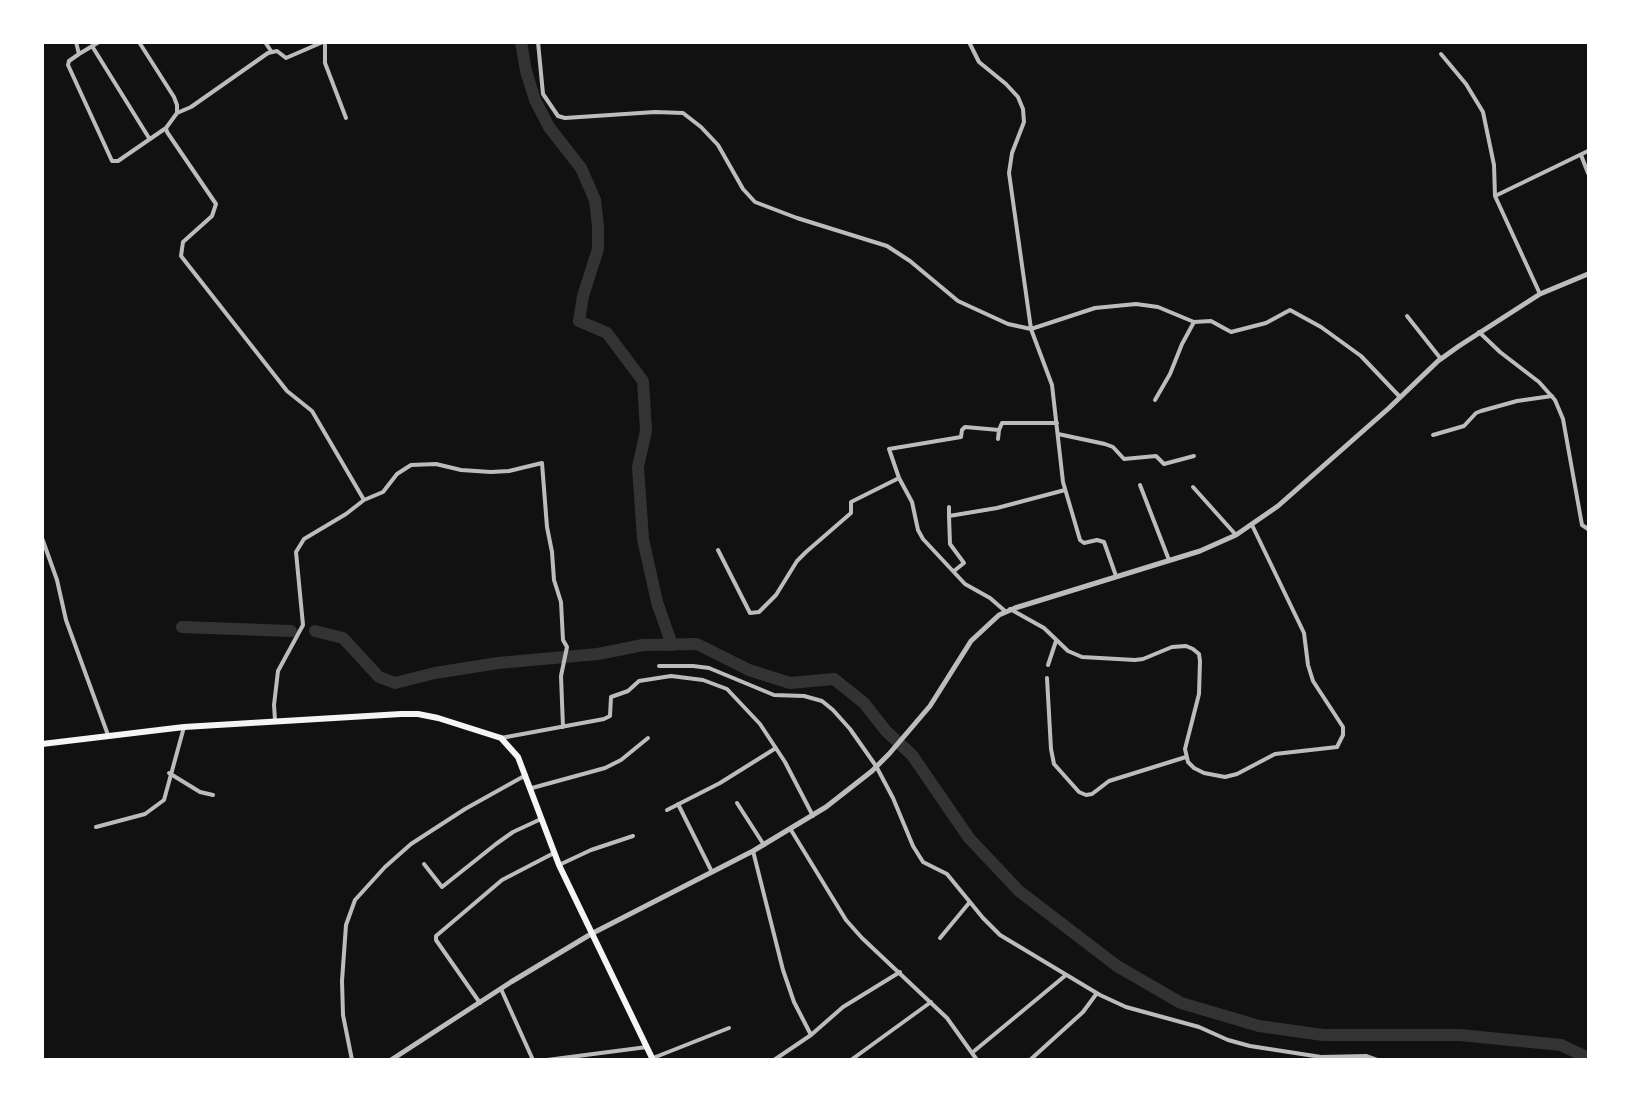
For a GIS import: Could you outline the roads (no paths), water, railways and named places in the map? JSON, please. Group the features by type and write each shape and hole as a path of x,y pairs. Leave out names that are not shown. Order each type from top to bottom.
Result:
{"main road":[{"path":"42,744 184,727 275,720 418,714 500,738 514,750 526,775 559,865 653,1059"}],"street":[{"path":"76,42 79,54"},
{"path":"99,42 69,60 68,65 114,163 148,138 166,128 177,113 191,108 271,51 276,51 286,58 308,47 324,42 325,63 346,118"},
{"path":"139,42 174,96 177,113"},
{"path":"265,42 271,51"},
{"path":"538,42 543,94 558,116 565,118 655,112 683,114 691,118 718,145 743,189 755,202 797,218 887,246 910,261 967,307 1008,324 1031,329 1095,308 1129,304 1158,308 1194,322 1211,321 1227,331 1234,332 1266,323 1287,310 1292,310 1330,333 1361,356 1400,397"},
{"path":"969,42 979,62 1006,84 1018,97 1023,108 1024,122 1012,153 1009,173 1031,329 1052,385 1066,490 1080,540 1084,543 1097,540 1104,542 1116,576"},
{"path":"92,46 148,138"},
{"path":"1441,54 1466,84 1482,112 1494,166 1495,196 1540,294"},
{"path":"166,128 216,204 212,216 183,242 181,256 287,391 312,412 364,500"},
{"path":"1495,196 1588,151"},
{"path":"1581,155 1588,173"},
{"path":"391,1060 591,934 753,851 813,816 876,766 893,749 937,694 971,641 990,622 1008,610 1200,551 1236,535 1278,506 1441,359 1479,332 1540,294 1588,274"},
{"path":"1407,316 1441,359"},
{"path":"1155,400 1170,374 1182,344 1194,322"},
{"path":"1479,332 1552,396 1563,419 1582,525 1588,529"},
{"path":"1433,435 1464,426 1481,410 1517,401 1552,396"},
{"path":"998,439 1002,422 1056,423"},
{"path":"1000,430 965,428 962,430 961,437 891,448 889,451 898,478 913,504 920,534 968,587 1044,628 1056,641 1075,654 1112,660 1143,659 1159,651 1180,646 1193,649 1199,654 1200,661 1199,694 1196,712 1186,741 1186,757 1194,768 1215,777 1237,774 1275,754 1337,747 1344,735 1339,719 1313,681 1308,665 1304,633 1252,525"},
{"path":"1058,434 1113,447 1124,459 1156,456 1164,464 1194,456"},
{"path":"275,720 274,705 278,671 303,626 296,561 296,552 299,544 364,500 383,492 397,474 411,465 436,464 461,470 491,472 509,471 542,462 546,527 554,580 561,602 566,652 560,676 563,727"},
{"path":"718,550 750,613 759,612 776,595 806,552 851,513 851,502 898,478"},
{"path":"1140,485 1169,560"},
{"path":"1193,487 1236,535"},
{"path":"949,516 997,508 1066,490"},
{"path":"949,507 950,544 964,563 954,571"},
{"path":"42,538 57,580 66,620 108,735"},
{"path":"1048,665 1056,641"},
{"path":"659,666 709,668 774,695 804,696 822,701 850,729 876,766 893,798 913,846 923,862 946,874 967,905 1000,934 1097,993 1126,1007 1199,1027 1228,1040 1250,1046 1321,1057 1344,1058 1366,1056 1378,1060"},
{"path":"500,738 607,718 611,712 610,699 628,691 637,682 671,676 693,678 727,689 760,724 776,748 813,816"},
{"path":"1046,678 1051,749 1054,764 1079,792 1086,795 1092,794 1109,781 1186,757"},
{"path":"96,827 152,811 166,796 170,773 179,749 184,727"},
{"path":"532,788 605,768 618,762 648,738"},
{"path":"667,810 720,783 776,748"},
{"path":"170,773 200,792 213,795"},
{"path":"352,1060 344,1015 342,974 346,925 355,900 385,867 411,844 465,809 526,775"},
{"path":"737,803 764,845"},
{"path":"678,804 712,872"},
{"path":"424,864 442,888 496,844 514,832 541,819"},
{"path":"791,830 846,920 862,938 932,1002 953,1025 977,1060"},
{"path":"559,865 591,850 633,836"},
{"path":"753,851 783,970 794,1002 812,1036"},
{"path":"480,1004 436,940 436,936 502,880 554,853"},
{"path":"940,938 967,905"},
{"path":"774,1060 812,1036 843,1007 900,972"},
{"path":"973,1052 1066,975"},
{"path":"501,989 533,1060"},
{"path":"1030,1060 1083,1012 1097,993"},
{"path":"851,1060 876,1044 932,1002"},
{"path":"653,1059 729,1028"},
{"path":"546,1060 646,1047"}],"waterway":[{"path":"521,42 526,71 535,100 549,127 581,168 595,200 598,249 583,296 579,321 607,333 643,381 646,431 638,467 643,539 657,602 672,645"},
{"path":"182,627 291,631"},
{"path":"315,631 343,638 379,677 395,683 435,673 498,663 598,654 643,645 697,644 749,670 790,683 834,679 864,703 886,731 912,755 969,838 1019,891 1117,966 1181,1003 1259,1026 1323,1035 1460,1035 1561,1045 1588,1058"}]}
